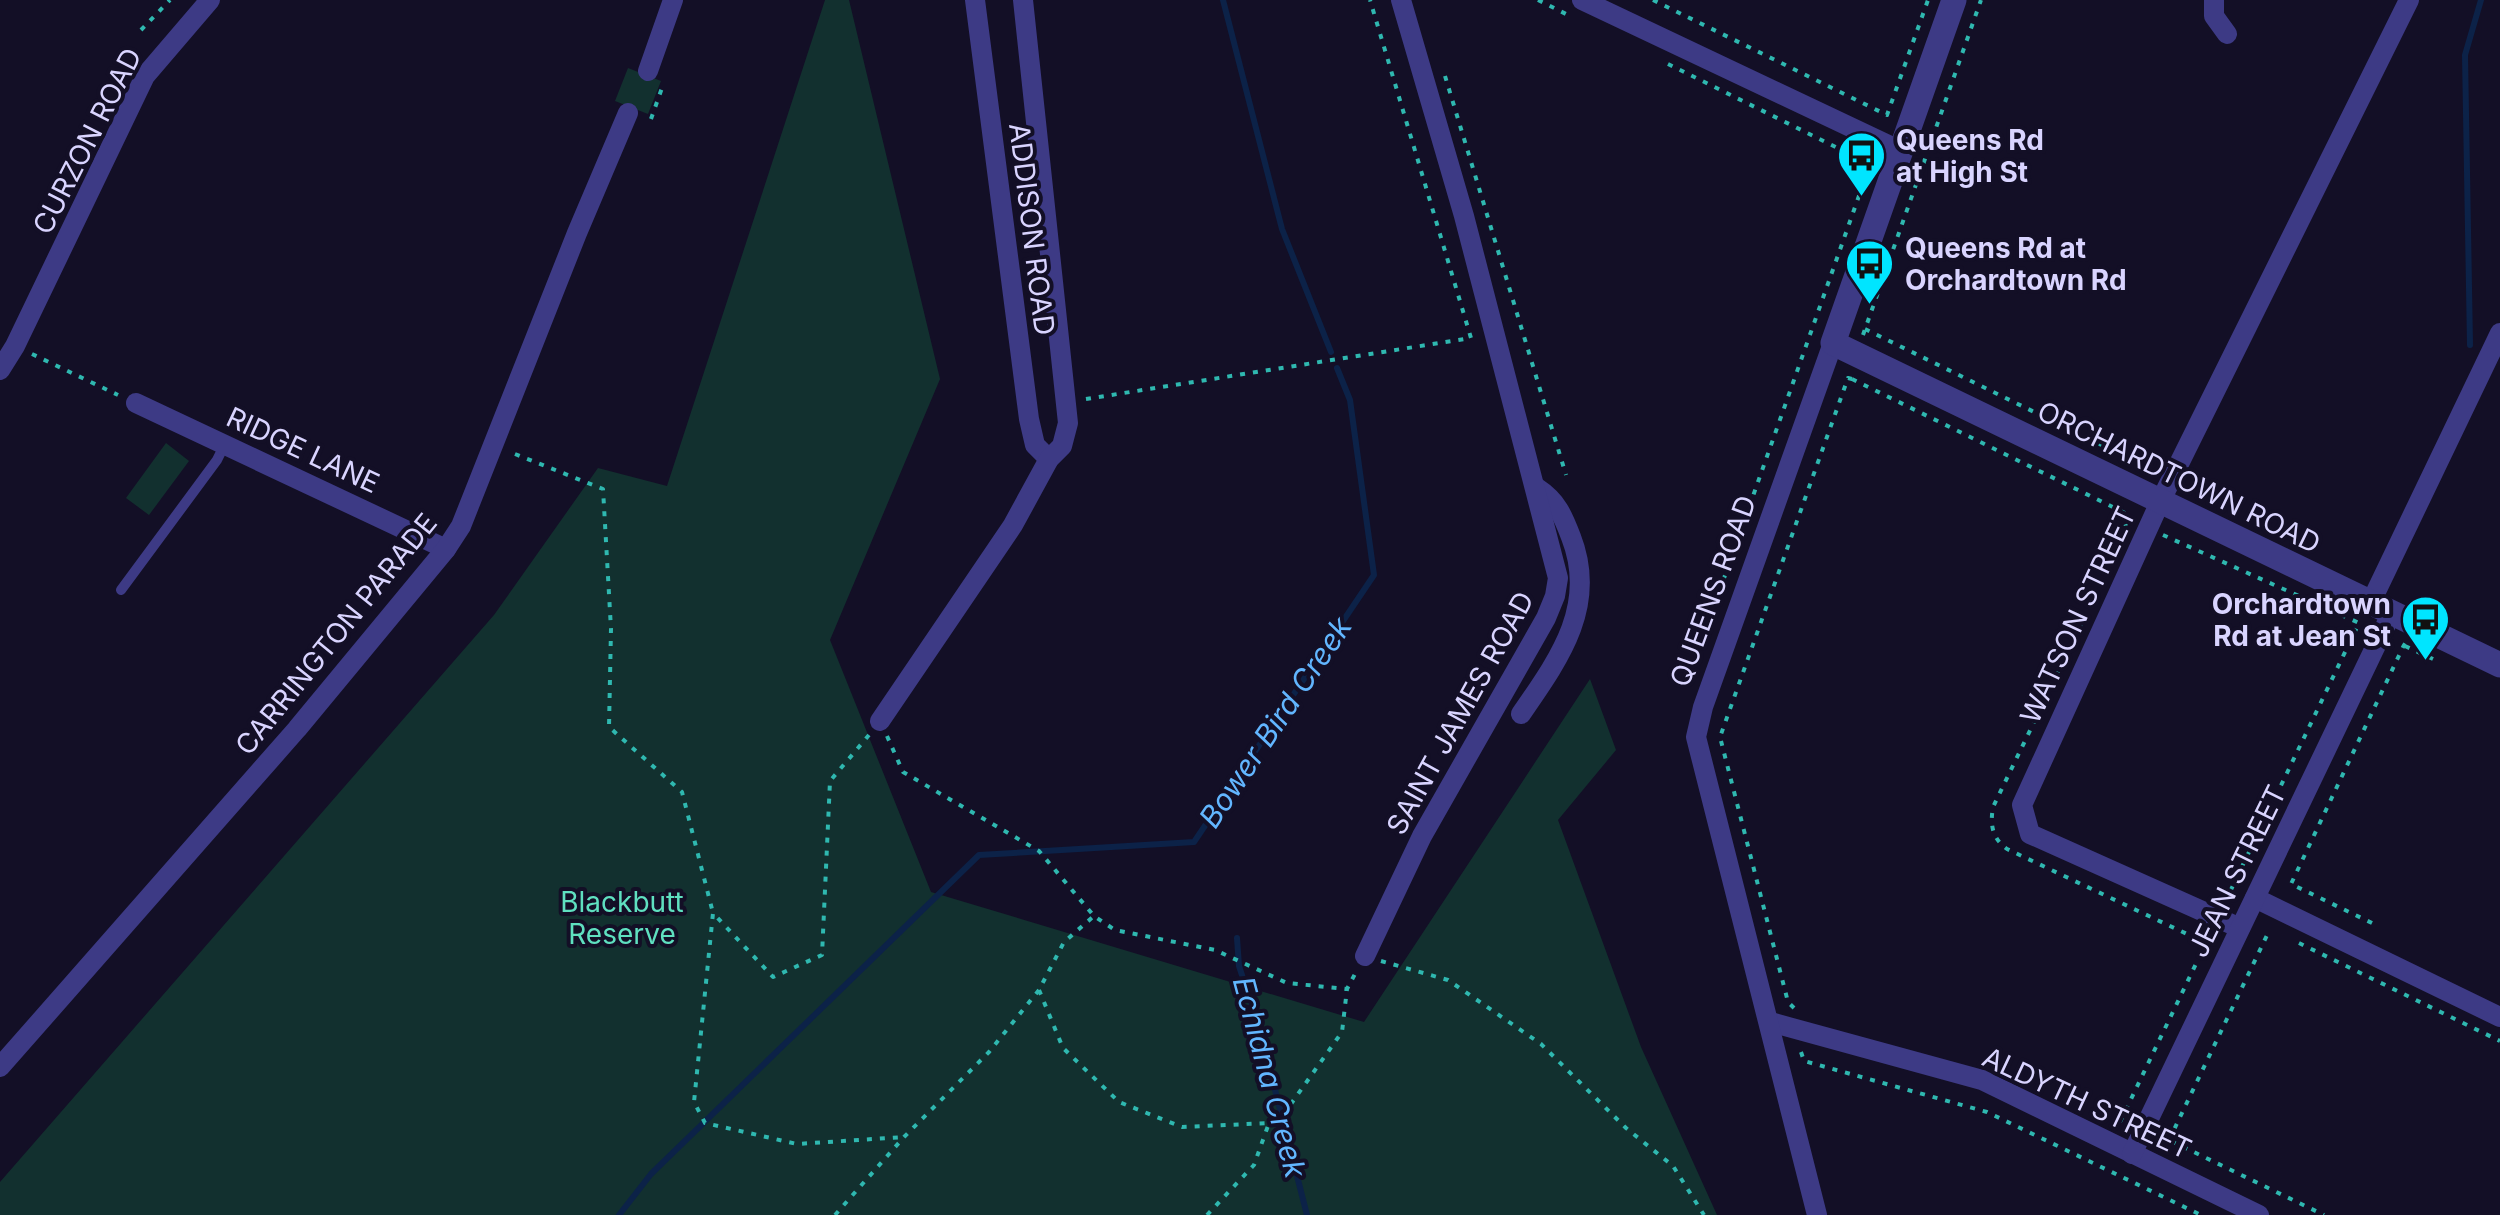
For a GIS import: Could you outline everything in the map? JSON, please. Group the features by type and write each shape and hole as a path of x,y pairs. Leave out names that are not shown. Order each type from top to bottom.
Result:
{"street":[{"name":"CURZON ROAD","path":"0,370 145,76 210,0"},
{"path":"648,70 674,0"},
{"name":"ADDISON ROAD","path":"975,0 1029,418 1036,445 1049,459"},
{"name":"ADDISON ROAD","path":"880,721 1013,526 1049,459 1062,446 1068,422 1023,0"},
{"name":"SAINT JAMES ROAD","path":"1365,956 1422,836 1555,596 1558,578 1464,216 1401,0"},
{"name":"QUEENS ROAD","path":"1817,1215 1696,737 1703,707 1954,0"},
{"path":"2214,0 2214,16 2227,34"},
{"name":"WATSON STREET","path":"2240,928 2030,834 2022,805 2160,502 2409,0"},
{"path":"1576,8 1901,151"},
{"name":"CARRINGTON PARADE","path":"0,1067 296,729 446,549 461,526 628,113"},
{"name":"JEAN STREET","path":"2132,1154 2255,898 2371,616 2500,333"},
{"name":"ORCHARDTOWN ROAD","path":"1833,343 2160,502 2371,616 2500,664"},
{"name":"RIDGE LANE","path":"136,403 446,549"},
{"name":"SAINT JAMES ROAD","path":"1521,714 1576,620 1582,592 1581,569 1560,508 1537,488"},
{"path":"2255,898 2500,1017"},
{"name":"ALDYTH STREET","path":"1770,1022 1982,1080 2259,1215"}],"lane":[{"path":"121,590 217,460 225,443"}],"path":[{"path":"142,30 170,0"},
{"path":"1066,402 1471,338 1370,0"},
{"path":"1538,0 1576,8"},
{"path":"1653,0 1887,116"},
{"path":"1884,123 1928,0"},
{"path":"1981,0 1866,329 2132,460"},
{"path":"1669,64 1871,162 1693,666"},
{"path":"1444,71 1566,475"},
{"path":"15,346 136,403"},
{"path":"1797,1010 1788,1002 1720,736 1848,378 2133,518"},
{"path":"515,454 603,489 611,629 609,726 682,792 713,914 694,1102 705,1124 796,1144 904,1136"},
{"path":"2121,512 2127,528"},
{"path":"2164,535 2371,616 2227,898 2216,902"},
{"path":"2161,544 2173,539"},
{"path":"2087,612 1993,807 1994,835 2007,849 2206,943"},
{"path":"2287,891 2404,646 2399,643"},
{"path":"713,914 773,977 822,955 830,782 880,721 903,772 1039,851 1094,916 1115,930 1215,950 1287,982 1347,989"},
{"path":"2290,884 2372,923"},
{"path":"835,1215 904,1136 989,1052 1039,990 1064,942 1094,916"},
{"path":"2168,1140 2271,931"},
{"path":"2117,1128 2210,935"},
{"path":"2291,939 2500,1042"},
{"path":"1039,990 1063,1048 1119,1102 1182,1128 1269,1123 1281,1118 1342,1032 1347,989 1365,956 1448,980 1541,1044 1626,1128 1673,1166 1704,1215"},
{"path":"1800,1047 1804,1061 1987,1112 2201,1215"},
{"path":"1206,1215 1254,1165 1269,1123"},
{"path":"2162,1136 2324,1215"}],"green space":[{"name":"Blackbutt Reserve","path":"825,0 849,0 940,379 830,640 931,892 1364,1022 1590,679 1616,750 1558,820 1641,1047 1717,1215 0,1215 0,1182 494,615 598,468 667,486"},
{"path":"628,68 661,81 648,114 615,101"},
{"path":"166,443 189,461 149,515 126,498"}],"waterway":[{"name":"Bower Bird Creek","path":"1223,0 1282,229 1331,352"},
{"path":"2470,345 2465,55 2481,0"},
{"name":"Bower Bird Creek","path":"619,1215 651,1174 979,855 1194,842 1374,575 1350,400 1337,368"},
{"name":"Echidna Creek","path":"1237,938 1239,966 1259,1027 1307,1215"}],"place":[{"name":"Queens Rd at High St","path":"1861,198"},
{"name":"Queens Rd at Orchardtown Rd","path":"1870,306"},
{"name":"Orchardtown Rd at Jean St","path":"2426,662"}]}
